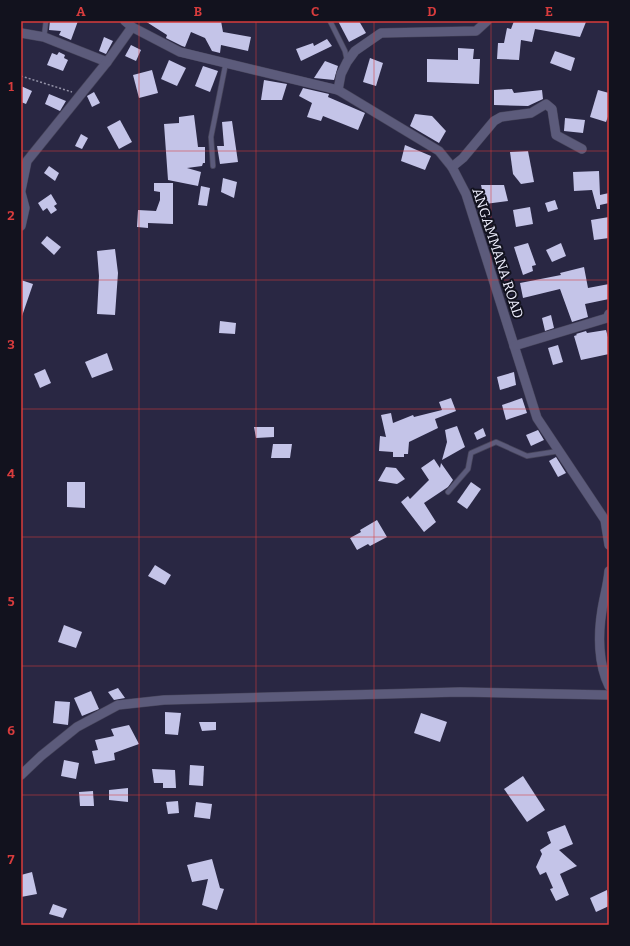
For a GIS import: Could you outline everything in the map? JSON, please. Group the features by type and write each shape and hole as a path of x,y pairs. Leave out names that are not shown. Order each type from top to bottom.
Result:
{"street":[{"path":"338,90 341,74 347,62 356,51 381,33 476,31 487,21"},
{"path":"21,226 25,208 21,192 27,161 107,62 128,24"},
{"name":"ANGAMMANA ROAD","path":"128,24 180,52 338,90 439,151 452,167 466,194 537,418 605,520 609,545"},
{"path":"21,33 44,37 107,62"},
{"path":"452,167 463,158 494,121 501,117 531,113 546,104 552,110 556,135 582,149"},
{"path":"514,346 607,318 609,314"},
{"path":"609,571 601,611 600,651 605,678 609,686"},
{"path":"21,775 41,756 77,727 118,705 164,700 460,692 609,695"}],"lane":[{"path":"44,37 46,21"},
{"path":"330,21 345,51 347,62"},
{"path":"213,166 211,137 226,62"},
{"path":"448,492 468,468 471,453 489,444 496,442 528,456 559,452"}],"path":[{"path":"21,76 71,91 77,98"}],"building":[{"path":"50,21 78,21 71,40 59,35 61,31 49,30"},
{"path":"145,21 221,21 223,32 251,37 248,51 221,45 220,53 212,51 205,38 191,32 185,47 166,38 167,35"},
{"path":"338,21 359,21 366,33 349,42"},
{"path":"514,21 586,22 580,37 535,29 532,42 521,40 519,60 497,59 498,43 504,43 507,28 511,29"},
{"path":"104,37 113,41 106,54 99,51"},
{"path":"327,39 332,46 301,61 296,49 313,43 314,46"},
{"path":"131,45 141,50 136,61 125,56"},
{"path":"458,48 474,49 473,59 480,59 479,84 427,82 427,59 458,60"},
{"path":"555,51 575,58 571,71 550,63"},
{"path":"59,52 65,55 64,58 68,60 63,71 47,65 52,53 57,55"},
{"path":"370,58 383,63 376,86 363,82"},
{"path":"169,60 186,68 177,86 161,79"},
{"path":"325,61 338,66 334,80 314,78"},
{"path":"203,66 218,71 210,92 195,86"},
{"path":"152,70 158,93 139,98 133,75"},
{"path":"264,80 287,84 282,100 261,100"},
{"path":"21,86 32,91 26,104 21,102"},
{"path":"303,88 329,94 328,97 365,113 358,130 323,116 321,121 307,117 312,103 299,96"},
{"path":"512,89 514,93 542,90 543,99 528,106 494,105 494,90"},
{"path":"598,90 609,93 609,114 606,122 590,117"},
{"path":"94,92 100,103 92,107 87,96"},
{"path":"49,94 66,101 60,111 45,104"},
{"path":"415,114 432,116 446,131 439,143 410,126"},
{"path":"194,115 198,147 205,147 205,163 203,163 202,166 187,168 201,172 198,186 168,180 164,124 179,123 179,117"},
{"path":"565,118 585,120 583,133 564,131"},
{"path":"120,120 132,142 119,149 107,127"},
{"path":"232,121 238,162 220,164 217,146 224,146 222,122"},
{"path":"81,134 88,138 82,149 75,146"},
{"path":"405,145 431,156 425,170 401,161"},
{"path":"528,151 534,182 521,184 513,174 510,152"},
{"path":"49,166 59,173 55,181 44,173"},
{"path":"599,171 600,195 609,193 609,203 600,205 600,209 597,209 592,190 574,191 573,172"},
{"path":"223,178 237,182 234,198 221,192"},
{"path":"154,183 173,183 173,224 148,223 148,228 137,227 138,210 156,211 160,200 160,192 154,191"},
{"path":"481,185 504,185 508,201 485,204"},
{"path":"201,186 210,188 207,206 198,205"},
{"path":"51,194 57,204 54,206 57,210 51,214 47,208 43,211 38,203"},
{"path":"555,200 558,209 548,212 545,203"},
{"path":"530,207 533,224 516,227 513,210"},
{"path":"609,217 609,238 594,240 591,220"},
{"path":"47,236 61,247 54,255 41,243"},
{"path":"528,243 536,265 532,266 533,271 523,275 514,247"},
{"path":"561,243 566,256 552,262 546,250"},
{"path":"115,249 118,273 115,315 97,314 99,276 97,251"},
{"path":"584,267 588,288 609,284 609,299 585,304 588,317 572,322 560,289 523,298 520,283 561,275 560,273"},
{"path":"21,280 33,284 22,316 21,315"},
{"path":"551,315 554,328 545,331 542,318"},
{"path":"220,321 236,323 235,334 219,333"},
{"path":"606,330 609,341 609,354 581,360 574,336 586,331 587,333"},
{"path":"558,345 563,362 553,365 548,348"},
{"path":"107,353 113,370 92,378 85,362"},
{"path":"45,369 51,383 40,388 34,374"},
{"path":"514,372 516,385 500,390 497,377"},
{"path":"451,398 456,411 435,419 438,428 409,442 408,454 404,454 404,457 393,457 393,452 379,451 380,436 386,437 381,415 391,413 393,423 413,415 414,417 442,410 439,402"},
{"path":"522,398 527,413 506,420 502,405"},
{"path":"457,426 465,447 442,460 447,442 445,430"},
{"path":"254,427 274,427 274,437 256,438"},
{"path":"483,428 486,436 477,440 474,433"},
{"path":"538,430 544,440 531,446 526,435"},
{"path":"273,444 292,444 290,458 271,458"},
{"path":"556,457 566,473 558,477 549,461"},
{"path":"434,459 440,468 441,463 453,480 448,487 424,503 436,522 424,532 401,502 408,496 410,499 429,480 421,468"},
{"path":"386,467 396,468 405,479 397,484 378,481"},
{"path":"67,482 85,482 85,508 67,507"},
{"path":"471,482 481,489 467,509 457,502"},
{"path":"377,520 387,537 370,546 368,544 357,550 350,538"},
{"path":"155,565 171,575 165,585 148,576"},
{"path":"64,625 82,632 76,648 58,642"},
{"path":"118,688 125,698 114,700 108,692"},
{"path":"91,691 99,709 82,716 74,698"},
{"path":"55,701 70,702 68,725 53,723"},
{"path":"165,712 181,713 178,735 165,734"},
{"path":"421,713 447,722 440,742 414,733"},
{"path":"199,722 216,722 216,730 202,731"},
{"path":"129,725 139,744 114,753 115,760 95,764 92,751 98,750 95,740 114,736 111,729"},
{"path":"64,760 79,763 76,779 61,776"},
{"path":"190,765 204,766 203,786 189,785"},
{"path":"152,769 175,770 176,788 163,788 163,783 154,783"},
{"path":"523,776 545,810 527,822 504,789"},
{"path":"128,788 128,802 109,800 109,790"},
{"path":"93,791 94,806 80,806 79,792"},
{"path":"178,801 179,813 168,814 166,802"},
{"path":"196,802 212,804 210,819 194,817"},
{"path":"565,825 573,844 559,850 577,866 560,874 569,895 556,901 550,889 553,888 546,872 540,875 536,867 542,854 540,850 551,843 547,832"},
{"path":"212,859 220,888 224,889 217,910 202,905 208,879 192,882 187,865"},
{"path":"32,872 37,894 21,897 21,875"},
{"path":"607,890 609,906 596,912 590,898"},
{"path":"53,904 67,909 63,918 49,914"}]}
